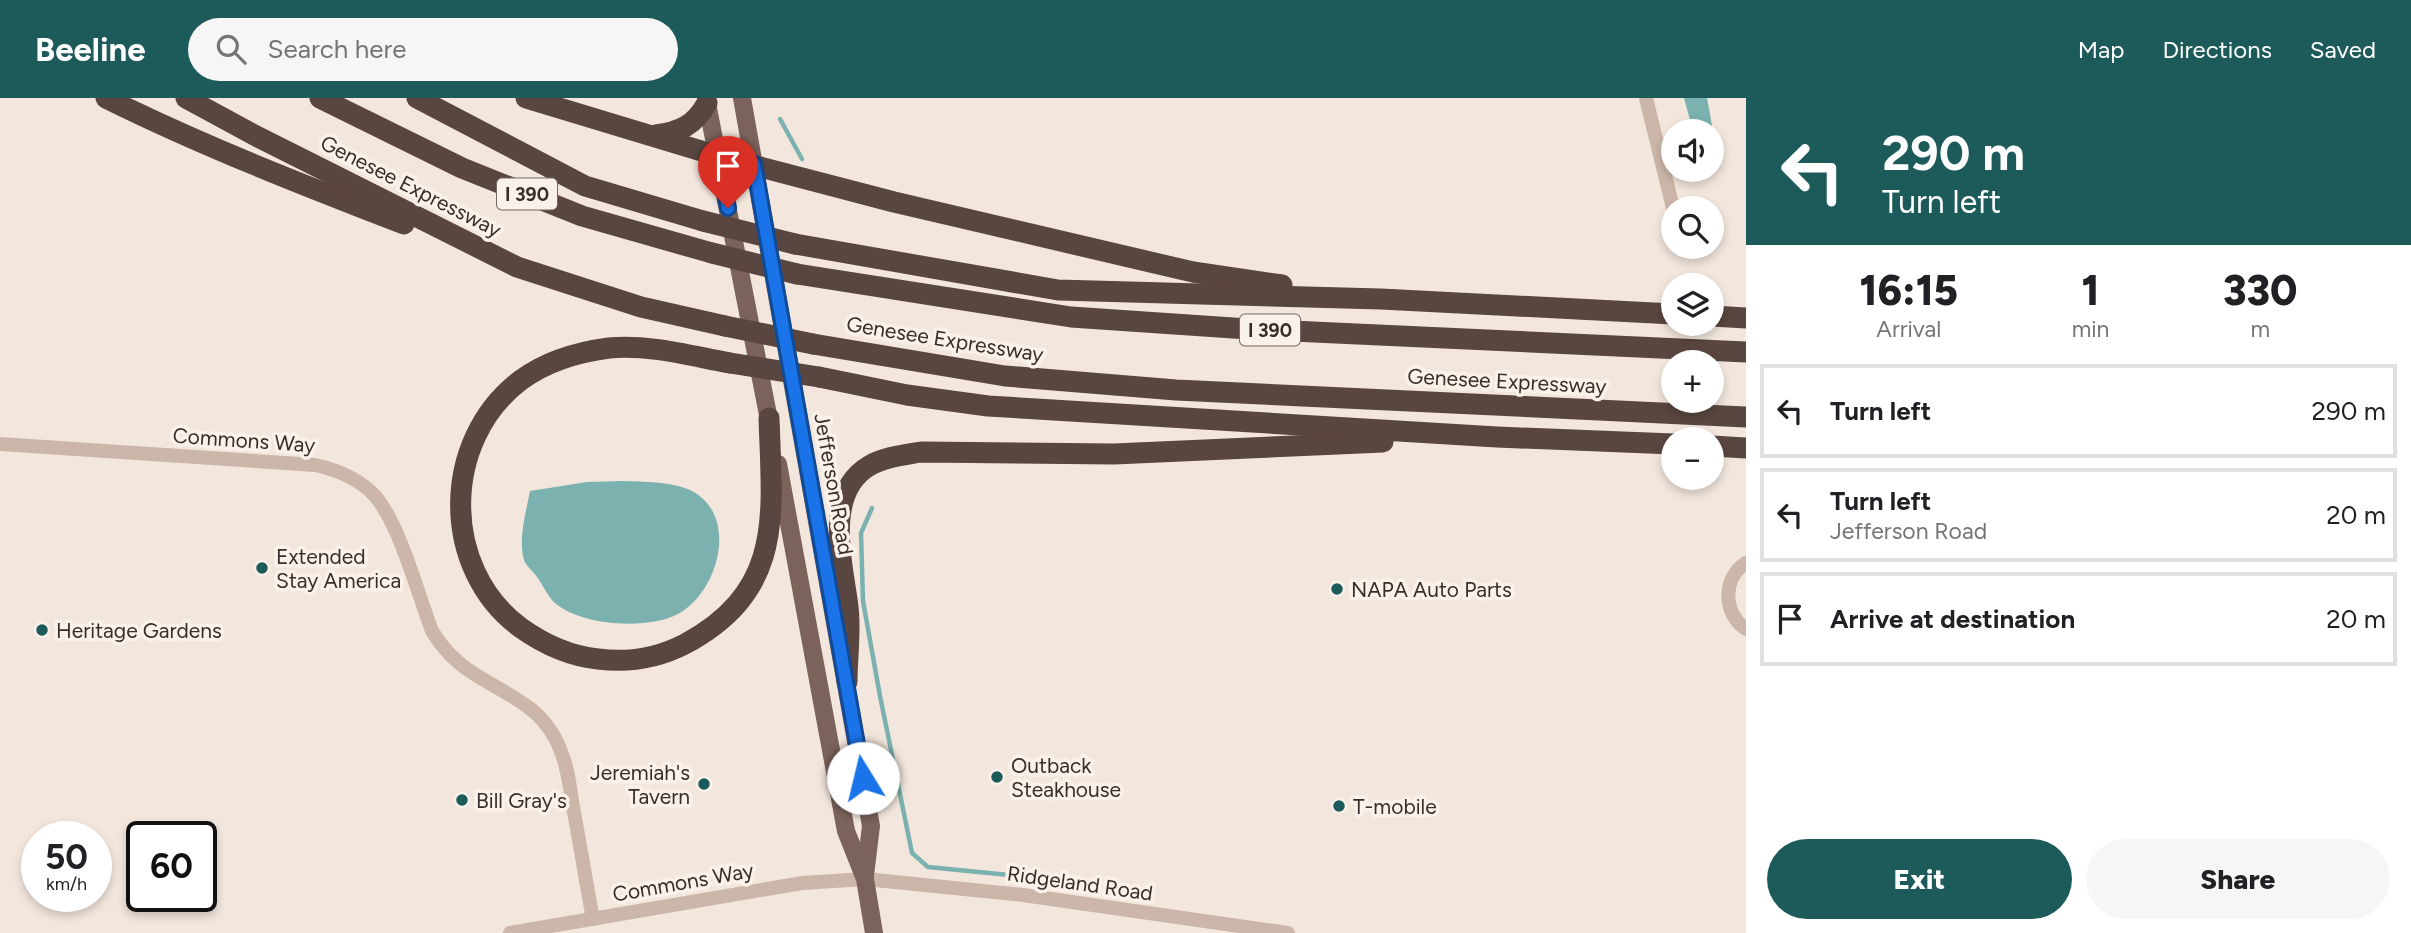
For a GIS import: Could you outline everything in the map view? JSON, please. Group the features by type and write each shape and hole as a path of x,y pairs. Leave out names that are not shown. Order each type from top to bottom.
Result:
{"highway":[{"path":"106,98 261,169 517,267"},
{"name":"Genesee Expressway","path":"186,98 517,267 641,307 813,344 1005,376 1163,389 1746,417"},
{"name":"Genesee Expressway","path":"320,98 462,168 570,211 712,253 797,274 1071,317 1248,329 1746,352"},
{"path":"417,98 585,186 703,221 795,244 1058,290 1381,299 1661,313"},
{"path":"526,98 718,156 894,202 1193,272 1381,299"},
{"path":"649,135 683,130 695,121 706,101"},
{"path":"1724,317 1746,318"},
{"path":"769,418 772,519 767,547 747,591 731,611 703,634 673,650 631,661 590,658 570,654 533,636 499,609 486,592 472,566 462,536 459,509 461,479 476,435 490,411 512,388 538,369 563,358 612,348 641,348 819,377 907,395 988,406 1497,437 1661,444"},
{"path":"847,682 849,611 839,522 842,505 859,473 883,460 921,452 1114,454 1497,437"},
{"path":"1724,446 1746,447"}],"main road":[{"name":"Jefferson Road","path":"742,98 871,825 865,879"},
{"name":"Jefferson Road","path":"706,101 769,418 846,831 865,879 874,933"}],"street":[{"path":"1646,98 1671,196"},
{"name":"Commons Way","path":"0,444 315,465 337,470 357,481 375,497 389,517 432,631 441,646 474,676 528,707 555,736 567,773 593,919 802,883 865,879"},
{"path":"1746,563 1732,577 1728,590 1728,603 1733,616 1746,629"},
{"name":"Ridgeland Road","path":"865,879 1023,895 1288,933"},
{"path":"510,933 593,919"}],"water":[{"path":"1684,98 1707,98 1711,119 1690,119"},
{"path":"587,482 665,483 690,490 706,501 715,516 719,534 713,571 704,589 692,603 678,614 665,619 633,624 581,617 552,600 524,560 522,534 530,491"}],"waterway":[{"path":"780,119 802,159"},
{"path":"872,508 861,533 863,601 912,853 928,867 1009,875"}],"place":[{"name":"Extended Stay America","path":"262,568"},
{"name":"NAPA Auto Parts","path":"1337,589"},
{"name":"Heritage Gardens","path":"42,630"},
{"name":"Outback Steakhouse","path":"997,777"},
{"name":"Jeremiah's Tavern","path":"704,784"},
{"name":"Bill Gray's","path":"462,800"},
{"name":"T-mobile","path":"1339,806"}],"route":[{"path":"728,208 718,156 754,164 863,778"}]}
